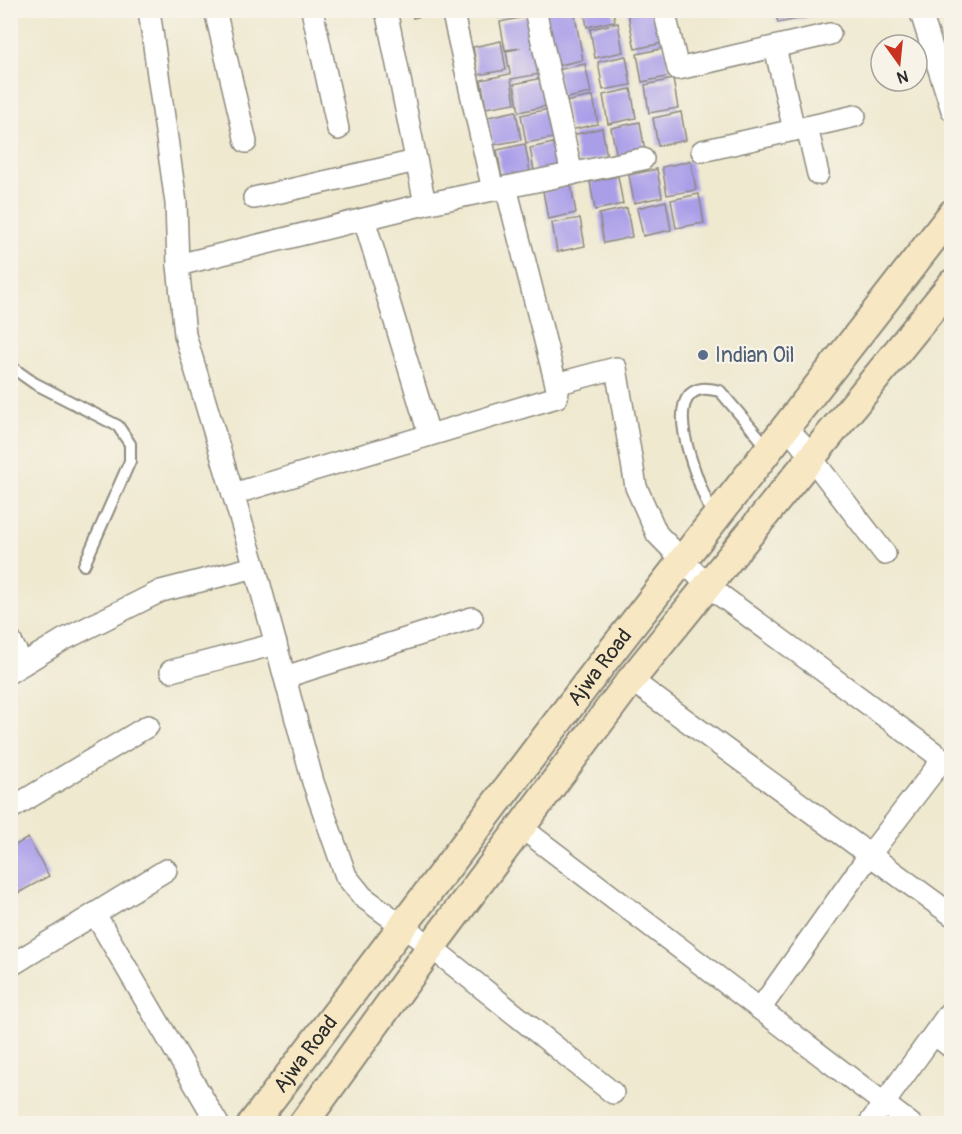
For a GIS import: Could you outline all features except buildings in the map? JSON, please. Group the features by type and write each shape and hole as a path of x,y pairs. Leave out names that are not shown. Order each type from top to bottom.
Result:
{"main road":[{"name":"Ajwa Road","path":"252,1124 951,214"},
{"name":"Ajwa Road","path":"303,1124 431,947 631,680 951,284"}],"street":[{"path":"149,10 176,203 178,265 185,335 255,567 313,782 346,876 363,897 431,947 613,1093"},
{"path":"215,10 246,142"},
{"path":"312,10 338,129"},
{"path":"386,10 425,204"},
{"path":"233,494 429,434 553,400 558,392 452,10"},
{"path":"535,10 572,174"},
{"path":"664,10 678,69 830,34"},
{"path":"920,10 951,110"},
{"path":"775,46 800,128 818,174"},
{"path":"702,151 855,116"},
{"path":"178,265 425,204 643,159"},
{"path":"254,198 416,161"},
{"path":"364,219 429,434"},
{"path":"556,384 616,369 636,487 657,534 708,586 947,763 868,857 760,1009"},
{"path":"787,426 885,554"},
{"path":"10,640 17,668 63,640 161,591 255,567"},
{"path":"285,677 472,618"},
{"path":"171,671 276,644"},
{"path":"631,680 868,857 951,915"},
{"path":"10,809 148,726"},
{"path":"522,828 911,1124"},
{"path":"10,966 166,870"},
{"path":"95,914 218,1124"},
{"path":"869,1124 951,1009"},
{"path":"934,1034 951,1048"}],"lane":[{"path":"10,366 34,383 118,426 130,444 130,461 84,566"},
{"path":"714,521 683,434 682,405 690,393 702,388 720,391 769,450"}],"place":[{"name":"Indian Oil","path":"703,355"}]}
